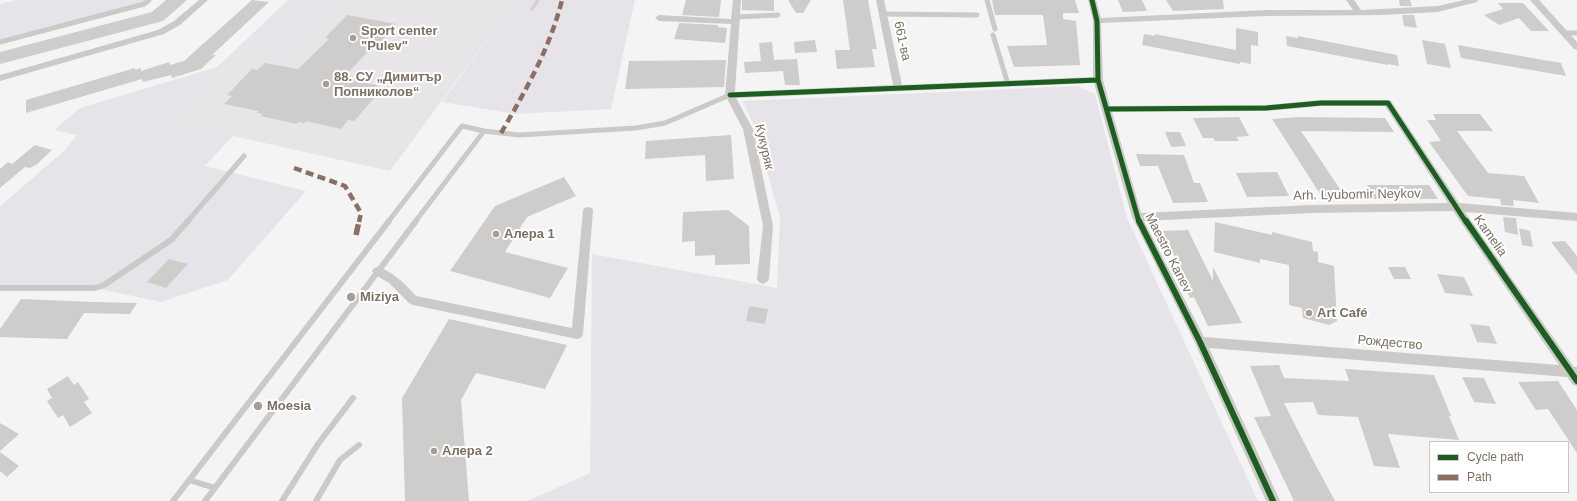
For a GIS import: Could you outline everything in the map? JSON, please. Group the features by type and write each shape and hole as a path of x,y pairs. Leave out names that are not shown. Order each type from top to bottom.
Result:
{"street":[{"path":"0,78 161,32 177,23 204,0"},
{"path":"737,0 730,95 1098,80"},
{"name":"661-ва","path":"880,0 898,88"},
{"name":"Maestro Kanev","path":"1092,0 1097,21 1098,80 1137,217 1200,342 1273,501"},
{"path":"1350,0 1358,11"},
{"path":"1097,21 1266,13 1358,11 1383,12 1438,9 1474,0"},
{"path":"1534,0 1577,46"},
{"path":"658,18 736,19"},
{"name":"Кукуряк","path":"730,95 748,129 768,226 763,279"},
{"name":"Kamelia","path":"1107,109 1266,108 1322,103 1388,103 1456,207 1575,375"},
{"name":"Arh. Lyubomir Neykov","path":"1137,217 1311,209 1456,207 1577,217"},
{"path":"378,271 389,276 399,284 413,300 577,334 588,211"},
{"name":"Рождество","path":"1200,342 1575,375"}],"lane":[{"path":"0,42 144,4 149,0"},
{"path":"987,0 995,29"},
{"path":"883,14 977,15"},
{"path":"736,19 778,15"},
{"path":"1564,33 1577,33"},
{"path":"993,35 1008,84"},
{"path":"173,501 462,126 484,131 519,135 636,128 665,123 730,95"},
{"path":"205,501 484,131"},
{"path":"0,288 95,288 104,284 171,240 244,156"},
{"path":"282,501 318,444 353,398"},
{"path":"316,501 340,460 359,445"},
{"path":"189,480 215,488"}],"shaded area":[{"path":"16,0 149,0 0,42 0,4"},
{"name":"88. СУ „Димитър Попниколов“","path":"288,0 516,0 390,171 161,120"},
{"path":"296,0 342,0 321,21 282,13"},
{"path":"516,0 635,0 611,109 515,114 442,102"},
{"path":"278,18 317,26 288,55 248,47"},
{"path":"217,67 161,120 233,136 205,166 306,191 228,280 161,302 95,288 0,288 0,206 65,150 77,135 54,130 80,108"},
{"path":"1078,86 1095,94 1127,218 1258,501 527,501 590,473 592,254 777,288 780,218 754,125 742,101"}],"building":[{"path":"166,0 187,0 163,21 0,64 0,52 152,12"},
{"path":"252,0 269,2 212,55 216,55 201,69 172,78 171,75 143,82 142,79 26,113 26,100 135,68 135,70 141,68 141,71 169,62 170,65 184,61"},
{"path":"686,0 721,0 719,17 682,15"},
{"path":"742,0 774,0 774,11 742,10"},
{"path":"788,0 811,0 803,13 796,13"},
{"path":"843,0 868,0 877,49 872,49 875,67 837,69 835,50 850,50"},
{"path":"992,0 1075,0 1079,13 1063,13 1063,19 1076,21 1080,65 1014,67 1007,46 1047,45 1043,15 995,15"},
{"path":"1118,0 1142,0 1147,11 1123,12"},
{"path":"1166,0 1223,0 1224,9 1173,11"},
{"path":"1399,0 1410,0 1412,6 1400,6"},
{"path":"1498,3 1523,3 1549,31 1531,31 1519,18 1499,25 1484,15 1503,9"},
{"path":"347,15 396,24 375,48 372,47 344,77 344,79 378,85 371,93 377,95 354,121 348,120 341,129 306,121 304,123 298,122 297,124 261,116 262,114 257,113 258,111 224,104 232,96 227,95 252,69 257,70 265,63 298,69 329,39 325,38"},
{"path":"1402,15 1414,15 1417,28 1404,26"},
{"path":"679,23 718,25 718,27 727,28 725,43 674,39"},
{"path":"1236,28 1258,32 1258,46 1251,45 1251,64 1240,62 1240,64 1142,45 1144,34 1155,36 1155,34 1236,50"},
{"path":"1286,36 1298,38 1298,36 1397,55 1399,66 1287,46"},
{"path":"815,40 817,52 795,53 794,42"},
{"path":"1422,40 1445,44 1451,68 1427,64"},
{"path":"772,42 774,60 797,59 800,85 785,85 783,71 745,73 744,62 761,61 759,43"},
{"path":"1458,45 1561,63 1566,76 1461,58"},
{"path":"726,60 724,87 625,89 629,61"},
{"path":"1433,114 1480,114 1493,131 1457,131 1488,173 1524,176 1539,203 1513,200 1514,206 1501,205 1500,199 1468,196 1429,142 1441,141 1427,120 1436,120"},
{"path":"1239,117 1249,136 1236,137 1239,141 1215,141 1213,138 1203,138 1193,118"},
{"path":"1298,117 1385,118 1394,132 1301,131 1344,195 1322,197 1272,119"},
{"path":"1165,132 1180,132 1186,146 1171,147"},
{"path":"731,135 734,179 706,181 705,155 645,159 646,141"},
{"path":"35,145 52,150 37,164 30,168 25,167 0,188 0,169 8,162 12,164"},
{"path":"1136,154 1184,155 1194,183 1200,183 1208,202 1173,203 1158,166 1140,166"},
{"path":"1277,172 1289,196 1247,197 1236,173"},
{"name":"Алера 1","path":"564,177 576,196 527,217 505,252 568,268 550,298 450,271 495,206"},
{"path":"1367,185 1429,185 1438,199 1374,199"},
{"path":"728,210 749,226 750,264 715,265 715,255 695,256 695,241 682,242 683,212"},
{"path":"1503,217 1516,218 1518,235 1505,232"},
{"path":"1215,222 1272,235 1272,232 1312,242 1313,251 1318,252 1318,262 1334,266 1337,321 1329,325 1303,318 1302,308 1289,305 1289,265 1260,259 1260,263 1214,252"},
{"path":"1519,228 1530,231 1533,247 1522,245"},
{"path":"1188,230 1213,281 1213,267 1242,323 1208,326 1194,297 1190,298 1179,275 1183,275 1163,231"},
{"path":"1565,241 1577,256 1577,275 1551,242"},
{"path":"169,259 188,264 166,288 147,282"},
{"path":"1388,267 1405,267 1411,279 1394,279"},
{"path":"1437,274 1464,277 1473,296 1445,293"},
{"path":"21,299 137,303 130,314 84,313 67,339 0,337 0,329"},
{"path":"749,306 768,309 765,324 746,321"},
{"name":"Алера 2","path":"449,319 567,345 545,389 476,373 461,400 469,501 405,501 402,398"},
{"path":"1470,324 1489,326 1497,344 1477,342"},
{"path":"1279,365 1284,378 1349,381 1345,369 1434,375 1459,440 1388,434 1400,468 1374,466 1358,417 1318,415 1313,402 1284,403 1335,501 1294,501 1254,417 1271,416 1250,366"},
{"path":"68,376 74,385 78,382 89,399 84,402 92,413 70,427 63,415 58,418 47,401 52,398 47,389"},
{"path":"1462,377 1484,378 1496,404 1474,402"},
{"path":"1558,381 1577,410 1577,453 1548,409 1536,410 1518,382"},
{"path":"0,423 19,434 0,451"},
{"path":"0,452 19,466 7,477 0,471"}],"waterway":[{"path":"532,9 538,0"}],"marked path":[{"path":"501,133 545,52 552,35 562,0"},
{"path":"294,168 345,186 361,213 356,235"}],"cycle path":[{"path":"1092,0 1097,21 1098,80 1137,217 1200,342 1273,501"},
{"path":"730,95 1098,80"},
{"path":"1107,109 1266,108 1321,103 1388,103 1456,207 1577,381"}],"place":[{"name":"Sport center \"Pulev\"","path":"353,38"},
{"name":"88. СУ „Димитър Попниколов“","path":"326,84"},
{"name":"Алера 1","path":"496,234"},
{"name":"Miziya","path":"351,297"},
{"name":"Art Café","path":"1309,313"},
{"name":"Moesia","path":"258,406"},
{"name":"Алера 2","path":"434,451"}]}
